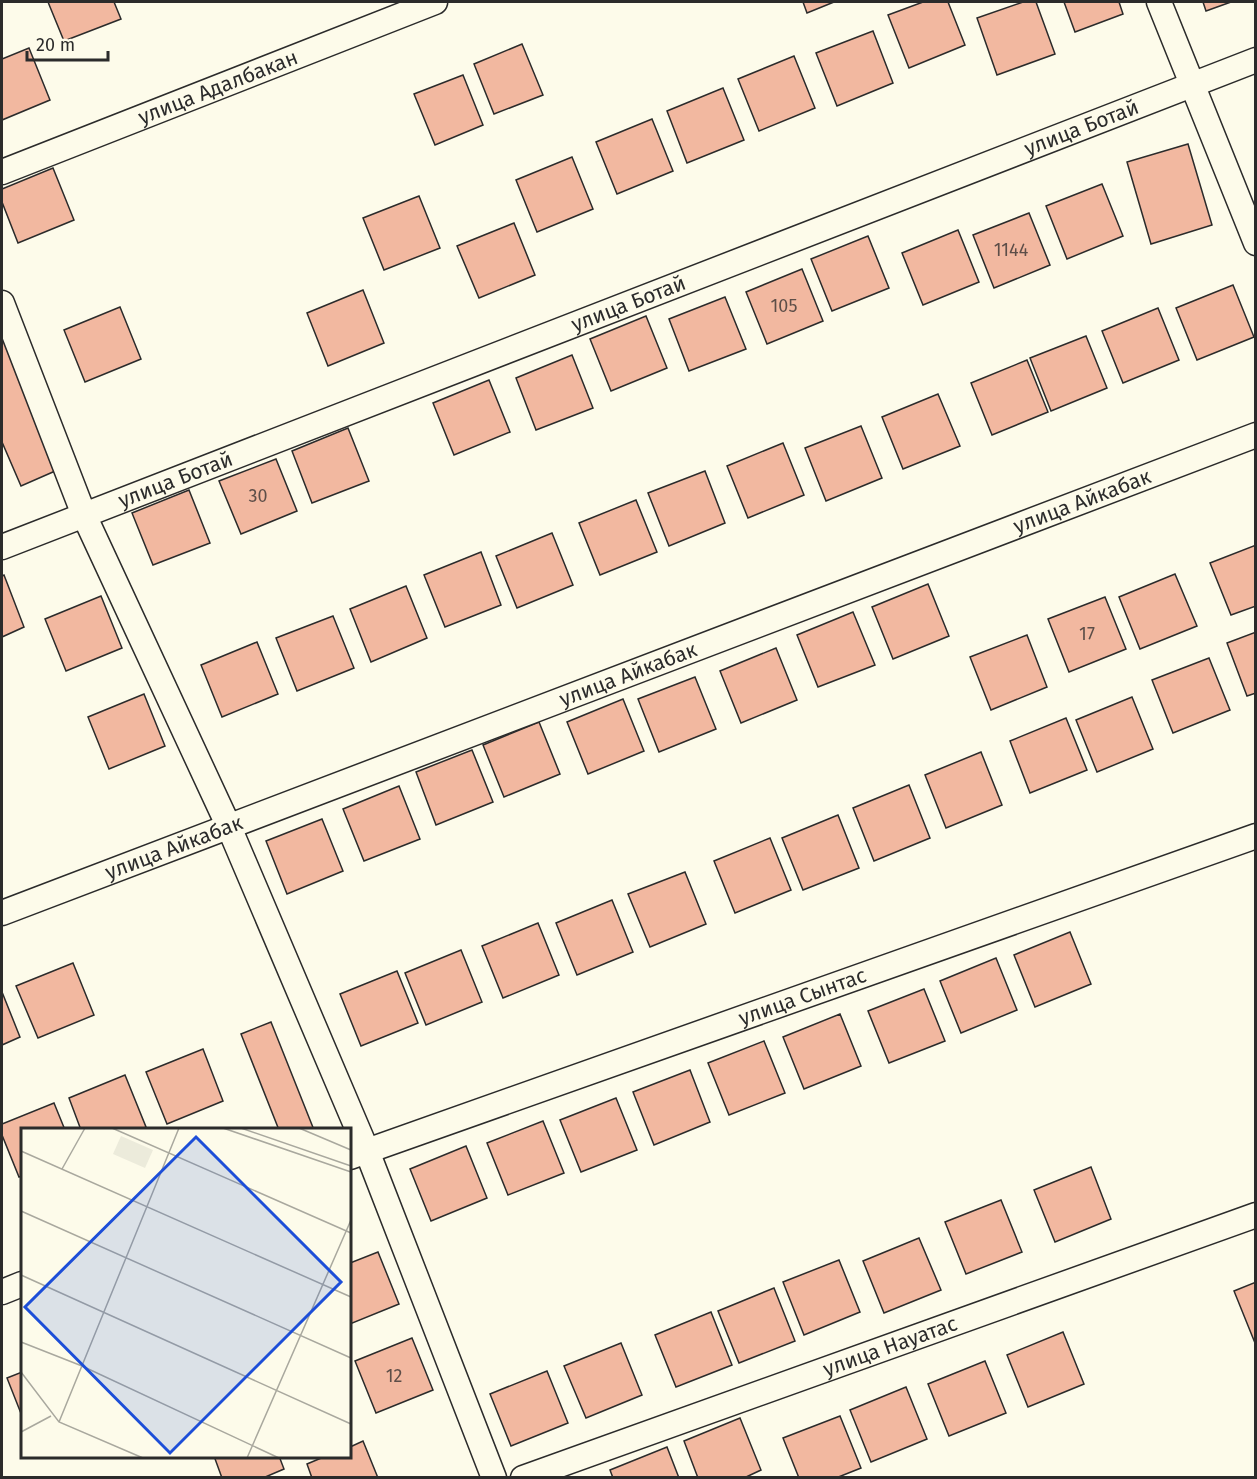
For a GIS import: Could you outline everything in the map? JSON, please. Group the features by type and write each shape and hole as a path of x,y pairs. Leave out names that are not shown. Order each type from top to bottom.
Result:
{"street":[{"name":"улица Адалбакан","path":"2,172 435,2"},
{"path":"1160,2 1256,243"},
{"name":"улица Ботай","path":"2,547 1256,60"},
{"path":"2,303 84,515 229,827 348,1128"},
{"name":"улица Айкабак","path":"2,913 1256,435"},
{"name":"улица Сынтас","path":"358,1154 1256,836"},
{"path":"351,1136 494,1478"},
{"name":"улица Науатас","path":"523,1478 1256,1215"},
{"path":"2,1292 21,1284"}],"building":[{"path":"48,2 114,2 121,19 64,41"},
{"path":"803,2 834,2 807,13"},
{"path":"923,2 948,2 965,45 909,68 888,15"},
{"path":"1023,2 1036,2 1055,54 997,75 977,18"},
{"path":"1064,2 1119,2 1123,14 1075,32"},
{"path":"1203,2 1231,2 1206,11"},
{"path":"873,31 893,83 837,106 816,53"},
{"path":"522,44 543,95 494,114 474,64"},
{"path":"29,48 50,100 2,120 2,59"},
{"path":"794,56 815,108 759,131 738,79"},
{"path":"463,75 483,125 435,145 414,94"},
{"path":"723,88 744,140 687,163 667,111"},
{"path":"652,119 673,171 617,194 596,142"},
{"path":"1188,144 1212,225 1151,244 1127,162"},
{"path":"572,157 593,209 537,232 516,180"},
{"path":"53,168 74,220 18,243 2,202 2,189"},
{"path":"1102,184 1123,236 1067,259 1046,206"},
{"path":"419,196 440,248 384,270 363,218"},
{"path":"1029,213 1050,265 994,288 973,235"},
{"path":"514,223 535,275 479,298 457,246"},
{"path":"958,230 979,282 923,305 902,253"},
{"path":"868,236 889,288 832,311 811,259"},
{"path":"802,269 823,321 767,344 746,292"},
{"path":"1233,285 1254,337 1197,360 1176,308"},
{"path":"363,290 384,343 328,366 307,313"},
{"path":"725,297 746,349 689,371 669,319"},
{"path":"120,307 141,359 85,382 64,330"},
{"path":"1158,308 1179,360 1123,383 1102,331"},
{"path":"646,316 667,368 611,391 590,339"},
{"path":"2,328 62,468 21,486 2,442"},
{"path":"1086,336 1107,388 1051,411 1030,358"},
{"path":"572,355 593,408 536,430 516,378"},
{"path":"1027,360 1048,412 992,435 971,383"},
{"path":"489,380 510,432 454,455 433,403"},
{"path":"938,394 960,446 903,469 882,417"},
{"path":"861,426 882,478 826,501 805,448"},
{"path":"348,428 369,481 312,503 292,451"},
{"path":"783,443 804,495 748,518 727,466"},
{"path":"276,459 297,511 241,534 219,481"},
{"path":"705,471 725,523 669,546 648,493"},
{"path":"189,490 210,543 153,565 132,513"},
{"path":"636,500 657,552 600,575 579,523"},
{"path":"552,533 573,585 517,608 496,556"},
{"path":"1256,545 1256,606 1231,615 1210,563"},
{"path":"481,552 501,605 445,627 424,575"},
{"path":"1175,574 1197,626 1140,649 1119,597"},
{"path":"4,575 24,627 2,637 2,576"},
{"path":"928,584 949,636 893,659 872,607"},
{"path":"406,586 427,638 371,662 350,609"},
{"path":"101,596 122,648 66,671 45,619"},
{"path":"1105,597 1126,649 1069,672 1048,619"},
{"path":"853,612 875,665 818,687 797,635"},
{"path":"333,616 354,668 297,691 276,638"},
{"path":"1256,632 1256,693 1247,696 1227,643"},
{"path":"1027,635 1047,687 991,710 970,657"},
{"path":"257,642 278,694 222,717 201,665"},
{"path":"776,648 797,700 741,723 720,671"},
{"path":"1209,658 1230,710 1173,733 1152,680"},
{"path":"695,677 716,729 659,752 638,699"},
{"path":"144,694 165,746 109,769 88,717"},
{"path":"1132,697 1153,749 1097,772 1076,720"},
{"path":"623,699 644,751 588,774 567,722"},
{"path":"1066,718 1087,770 1030,793 1010,741"},
{"path":"539,722 560,774 504,797 483,745"},
{"path":"472,750 493,802 436,825 416,772"},
{"path":"981,752 1002,805 946,828 925,775"},
{"path":"909,785 930,838 874,861 853,808"},
{"path":"399,786 420,839 364,861 343,809"},
{"path":"838,815 859,868 803,890 782,838"},
{"path":"322,819 343,871 287,894 266,841"},
{"path":"770,838 791,890 735,913 714,861"},
{"path":"685,872 706,924 650,947 628,894"},
{"path":"612,900 633,952 577,975 556,923"},
{"path":"538,923 559,975 503,998 482,946"},
{"path":"1070,932 1091,984 1035,1007 1014,955"},
{"path":"461,950 482,1002 426,1025 405,973"},
{"path":"996,958 1017,1010 961,1033 940,981"},
{"path":"73,963 94,1015 38,1038 16,986"},
{"path":"397,971 418,1023 361,1046 340,994"},
{"path":"924,989 945,1041 889,1063 868,1011"},
{"path":"2,992 20,1037 2,1045"},
{"path":"840,1014 861,1066 804,1089 783,1037"},
{"path":"271,1022 313,1128 278,1128 241,1034"},
{"path":"764,1041 785,1093 729,1115 708,1063"},
{"path":"203,1049 223,1101 167,1124 146,1072"},
{"path":"690,1070 710,1122 654,1145 633,1092"},
{"path":"125,1075 146,1127 80,1128 69,1098"},
{"path":"616,1098 637,1150 581,1172 560,1120"},
{"path":"54,1103 64,1128 21,1128 21,1176 19,1177 2,1135 2,1124"},
{"path":"543,1121 564,1173 508,1195 487,1143"},
{"path":"466,1146 487,1198 431,1221 410,1169"},
{"path":"1091,1167 1111,1219 1055,1242 1034,1190"},
{"path":"1001,1200 1022,1252 966,1274 945,1222"},
{"path":"919,1238 941,1290 884,1313 863,1261"},
{"path":"378,1252 399,1304 351,1324 351,1263"},
{"path":"839,1260 860,1312 804,1335 783,1282"},
{"path":"1256,1282 1256,1343 1255,1343 1234,1291"},
{"path":"774,1288 795,1341 739,1363 718,1311"},
{"path":"711,1312 732,1365 676,1387 655,1335"},
{"path":"1063,1332 1084,1384 1028,1407 1007,1355"},
{"path":"412,1338 433,1390 376,1413 355,1361"},
{"path":"621,1343 642,1395 586,1418 564,1366"},
{"path":"985,1361 1006,1413 949,1436 928,1384"},
{"path":"547,1371 568,1423 511,1446 490,1394"},
{"path":"21,1372 21,1413 7,1378"},
{"path":"906,1387 927,1439 871,1462 850,1410"},
{"path":"840,1416 861,1468 836,1478 799,1478 783,1438"},
{"path":"740,1418 761,1470 744,1478 698,1478 684,1441"},
{"path":"363,1441 378,1478 312,1478 307,1464 321,1458 351,1458 351,1447"},
{"path":"667,1447 679,1478 613,1478 610,1470"},
{"path":"215,1458 280,1458 284,1469 263,1478 222,1478"}]}
